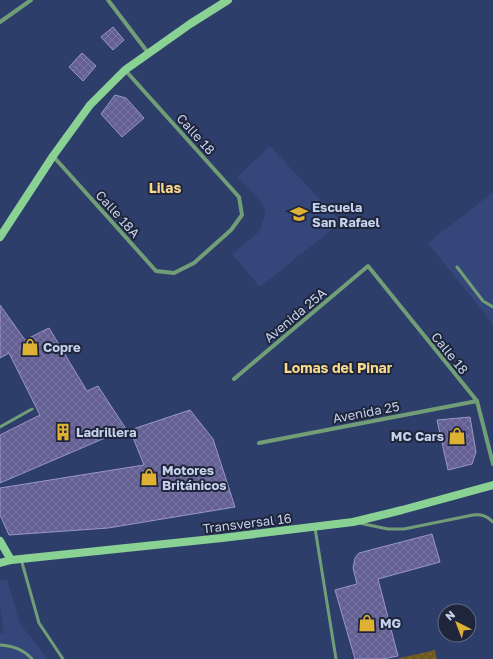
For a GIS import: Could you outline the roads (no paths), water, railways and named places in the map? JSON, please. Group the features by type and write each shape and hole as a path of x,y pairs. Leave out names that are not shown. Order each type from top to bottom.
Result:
{"main road":[{"path":"0,237 90,105 125,70 190,24 228,0"},
{"name":"Transversal 16","path":"0,563 11,560 222,538 353,522 493,485"},
{"path":"0,542 11,560"}],"street":[{"path":"0,22 31,0"},
{"path":"108,0 149,54"},
{"name":"Calle 18","path":"125,70 239,197 242,215 231,230 194,263 174,273"},
{"name":"Calle 18A","path":"54,156 156,271 174,273"},
{"name":"Calle 18","path":"368,266 476,401 493,464"},
{"name":"Avenida 25A","path":"234,378 368,266"},
{"name":"Avenida 25","path":"259,443 476,401"}],"lane":[{"path":"457,267 483,301 493,307"},
{"path":"0,426 32,409"},
{"path":"353,522 388,529 404,530 482,514 493,522"},
{"path":"315,526 336,659"},
{"path":"20,559 38,623 63,659"},
{"path":"0,645 12,646 27,653 32,659"}],"place":[{"name":"Escuela San Rafael","path":"299,214"},
{"name":"Copre","path":"30,347"},
{"name":"Ladrillera","path":"63,432"},
{"name":"MC Cars","path":"457,436"},
{"name":"Motores Británicos","path":"149,477"},
{"name":"MG","path":"367,623"}],"district":[{"name":"Lilas","path":"165,188"},
{"name":"Lomas del Pinar","path":"338,368"}]}
